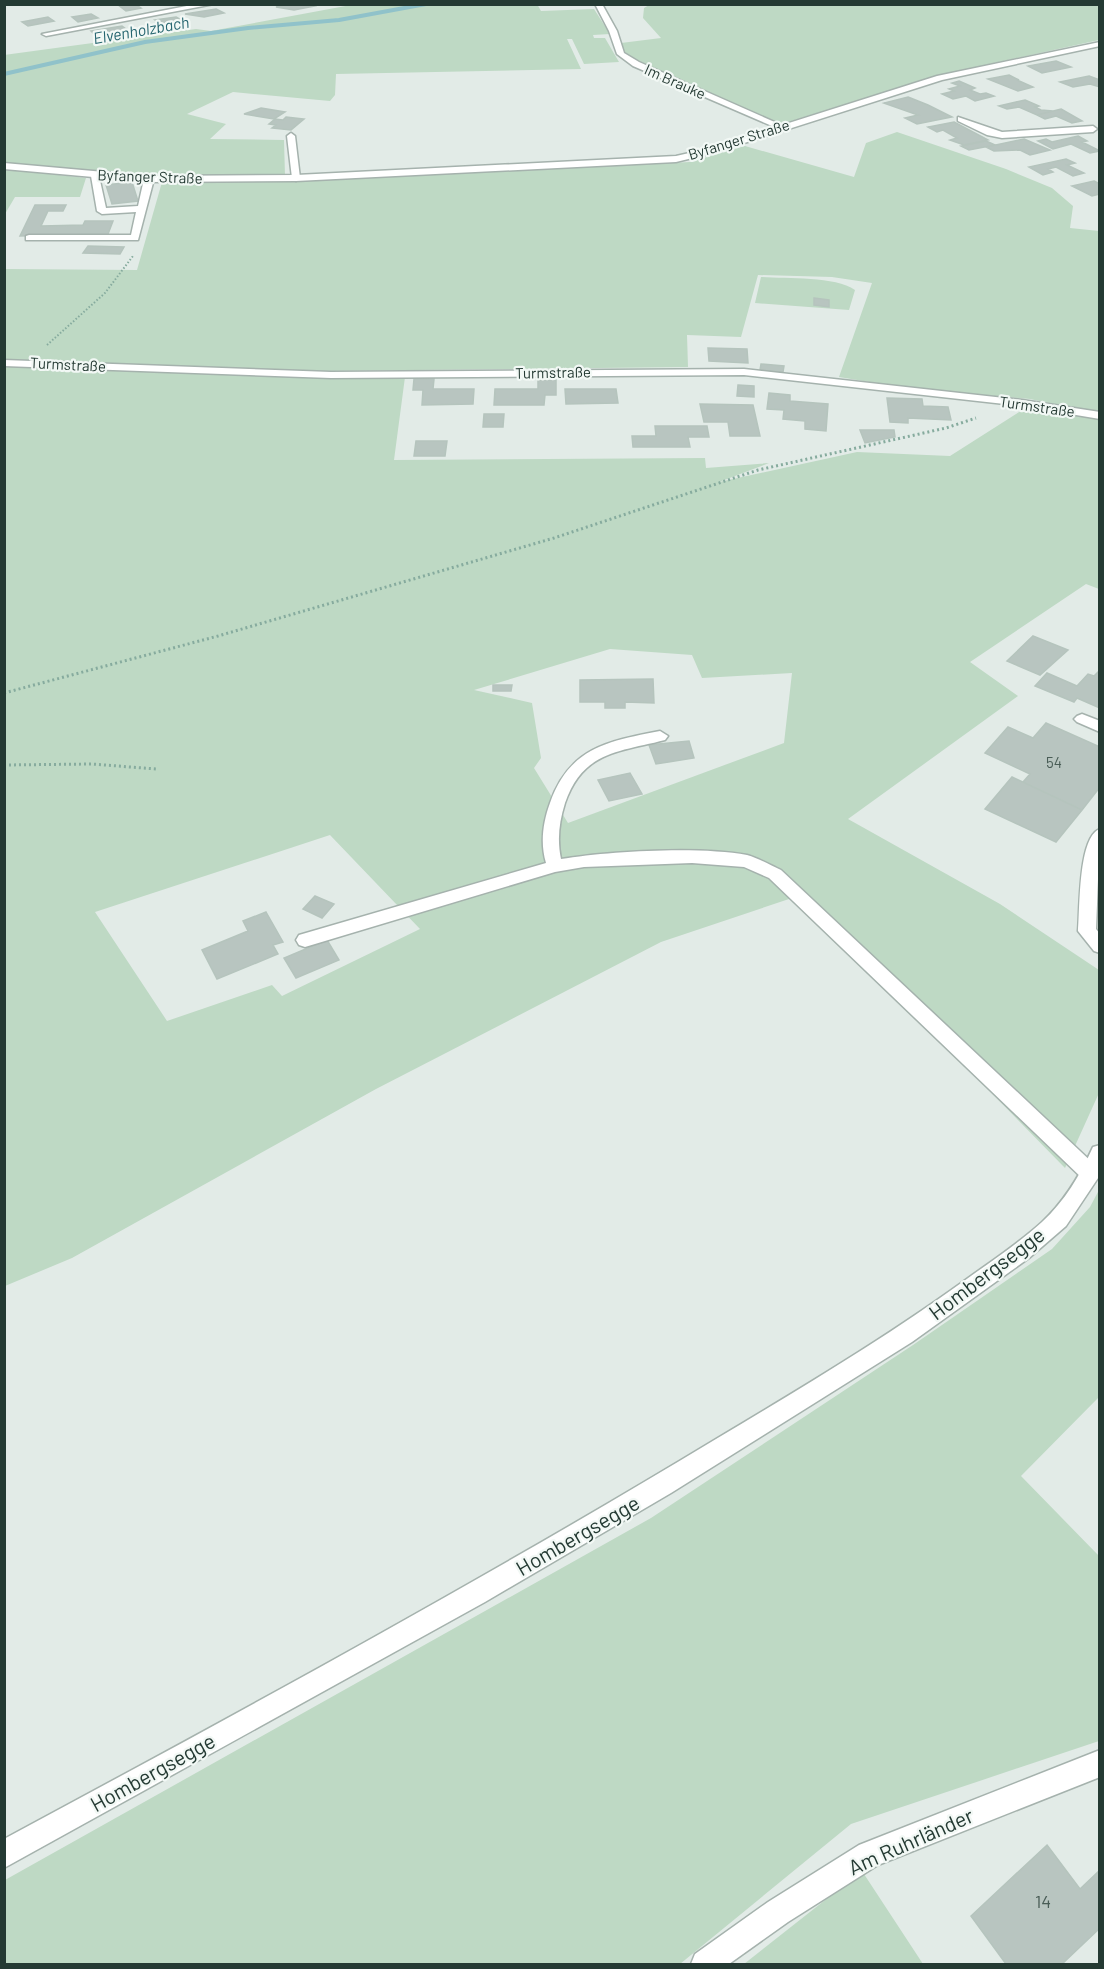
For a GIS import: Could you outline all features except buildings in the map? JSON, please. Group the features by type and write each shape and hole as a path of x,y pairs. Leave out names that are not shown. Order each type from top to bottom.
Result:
{"street":[{"path":"160,4 169,12"},
{"path":"46,34 211,4"},
{"name":"Im Brauke","path":"598,4 613,32 621,54 636,64 782,128"},
{"name":"Byfanger Straße","path":"4,166 95,176 149,179 296,178 676,159 940,78 1100,44"},
{"path":"961,119 990,133 1002,135 1096,127 1100,138"},
{"path":"291,136 296,178"},
{"path":"95,176 102,211 141,208"},
{"path":"29,238 135,238 149,179"},
{"name":"Turmstraße","path":"4,363 331,375 744,372 1022,403 1100,416"},
{"path":"1082,719 1100,727"},
{"path":"555,866 550,852 551,826 568,777 591,757 608,749 660,736"},
{"path":"1100,835 1093,845 1087,931 1100,946"},
{"path":"304,940 555,866 613,859 692,857 746,861 775,874 1095,1163"},
{"name":"Hombergsegge","path":"4,1854 401,1639 605,1521 858,1365 956,1299 1035,1241 1067,1210 1095,1163"},
{"name":"Am Ruhrländer","path":"705,1965 778,1912 869,1855 1100,1763"}],"path":[{"path":"24,363 80,318 122,275 138,248 135,238"},
{"path":"4,693 218,636 554,538 758,470 946,428 979,417"},
{"path":"4,765 92,764 156,769"}],"green space":[{"path":"537,4 541,11 594,9 610,34 593,35 594,38 605,38 619,62 584,64 572,39 567,39 581,69 336,74 335,95 330,101 233,92 187,114 226,124 210,139 284,140 285,176 103,175 5,163 4,55 196,29 211,31 351,5"},
{"path":"649,5 1099,5 1099,40 935,76 779,125 639,64 624,54 621,43 661,38 643,18 644,8"},
{"path":"897,132 1006,169 1052,188 1073,206 1070,228 1099,231 1099,414 1030,399 912,389 839,377 872,283 832,277 758,275 741,337 687,335 688,367 324,371 5,362 5,269 137,270 162,182 346,178 690,162 745,146 854,177 866,143"},
{"path":"5,169 86,178 80,197 15,197 5,214"},
{"path":"761,277 823,280 855,290 849,310 755,303"},
{"path":"4,365 326,378 405,377 394,460 705,458 706,468 769,463 719,482 857,452 950,456 1027,407 1099,419 1099,589 1086,584 970,662 1018,696 848,819 1000,904 1099,970 1099,1093 1065,1168 798,896 661,942 376,1089 72,1258 5,1286","holes":["610,649 692,655 702,678 792,673 784,743 568,823 534,768 541,758 532,703 474,690","330,835 420,929 282,996 272,985 167,1021 95,912"]},
{"path":"1099,1190 1099,1397 1021,1476 1099,1556 1099,1741 851,1824 680,1964 5,1964 5,1880 651,1518 913,1345 1052,1249 1090,1207"},
{"path":"862,1871 923,1964 744,1964"}],"waterway":[{"name":"Elvenholzbach","path":"4,74 145,42 248,28 339,20 426,4"}]}
